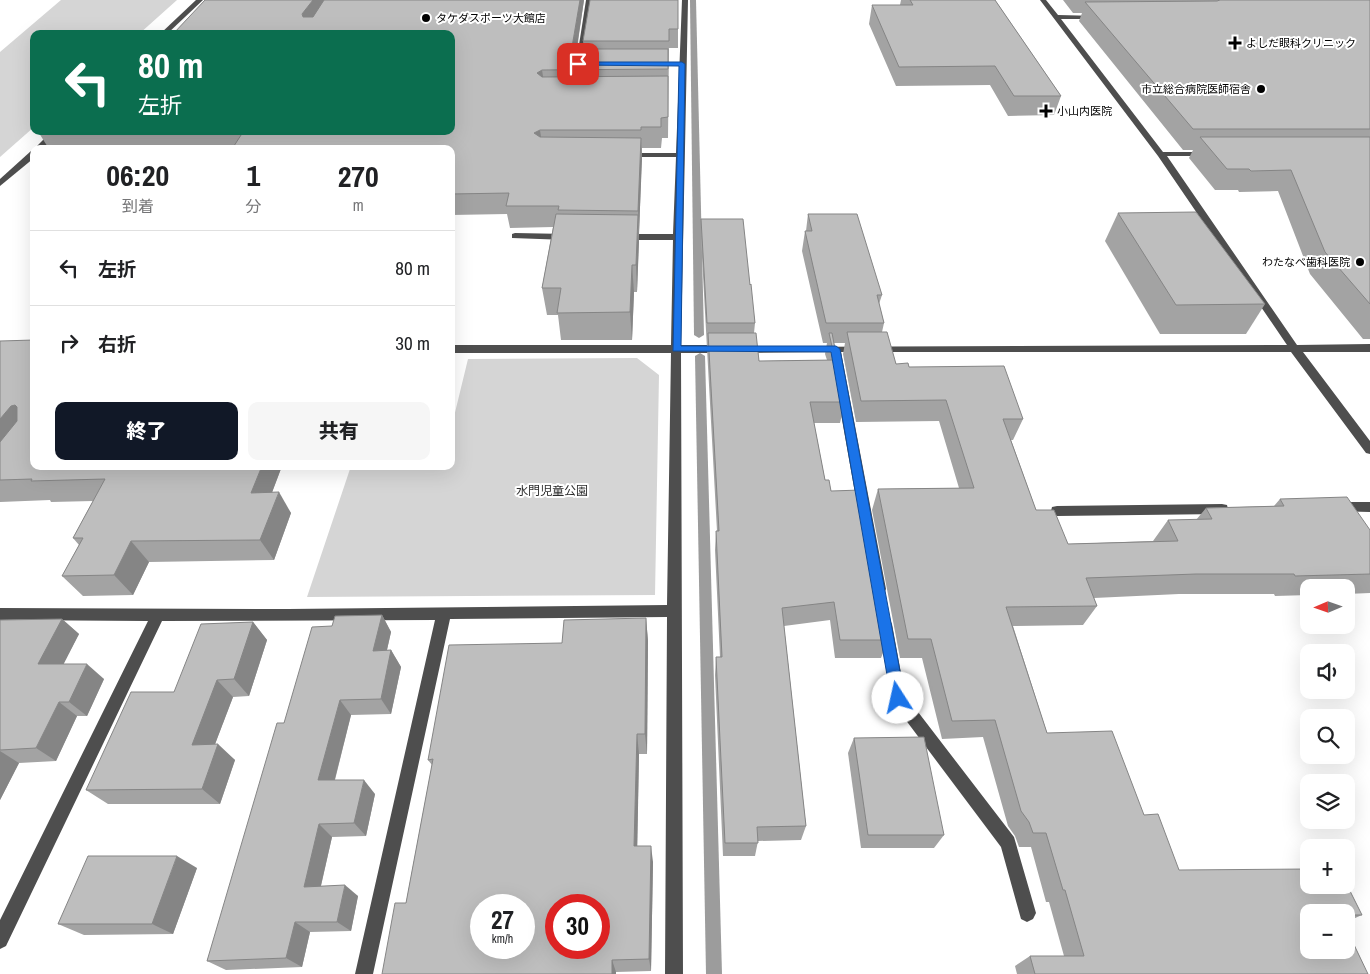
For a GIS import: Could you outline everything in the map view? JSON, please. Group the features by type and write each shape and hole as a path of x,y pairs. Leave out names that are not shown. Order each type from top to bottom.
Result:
{"street":[{"path":"167,30 200,0"},
{"path":"588,0 578,64 588,64"},
{"path":"674,974 676,349 682,92 677,64 685,0"},
{"path":"1043,0 1161,154 1295,349 1370,450"},
{"path":"1056,17 1104,17"},
{"path":"672,92 682,92"},
{"path":"42,145 53,135"},
{"path":"1161,154 1220,154"},
{"path":"612,155 680,155"},
{"path":"0,183 30,157"},
{"path":"515,236 573,236"},
{"path":"611,236 679,237"},
{"path":"455,349 1370,348"},
{"path":"836,349 898,698 1008,843 1028,913"},
{"path":"1321,507 1370,507"},
{"path":"1057,510 1233,508"},
{"path":"0,614 157,616 674,611"},
{"path":"364,974 444,613"},
{"path":"0,940 157,616"}],"green space":[{"path":"61,0 177,0 143,30 30,30 30,131 0,157 0,52"},
{"name":"水門児童公園","path":"637,358 659,375 655,595 307,597 350,470 455,470 455,413 468,359"}],"building":[{"path":"205,0 313,0 302,14 303,17 313,17 324,0 580,0 572,47 574,49 668,49 668,69 542,70 537,73 542,77 668,76 668,117 661,118 661,127 641,127 641,130 540,130 534,133 540,137 641,138 638,211 558,210 559,206 506,206 509,193 455,194 455,145 235,145 241,135 455,135 455,30 177,30"},
{"path":"590,0 678,0 678,29 669,29 669,41 583,41"},
{"path":"910,0 995,0 1061,96 1014,96 995,66 899,67 872,5 913,5"},
{"path":"1370,0 1370,129 1193,129 1085,2"},
{"path":"1200,137 1370,137 1370,304 1325,252 1291,170 1251,171 1249,169 1227,169"},
{"path":"1196,212 1265,304 1176,305 1118,213"},
{"path":"556,214 638,215 636,265 632,265 630,312 557,313 561,288 542,288"},
{"path":"808,214 857,214 882,295 877,295 884,323 826,323 805,231 812,231"},
{"path":"701,219 743,219 755,323 707,323"},
{"path":"847,332 887,332 896,364 908,363 909,367 1004,366 1023,419 1003,419 1036,510 1054,510 1068,544 1178,541 1168,520 1212,519 1206,508 1284,506 1280,499 1347,497 1370,530 1370,574 1295,576 1294,574 1196,574 1086,578 1097,606 1006,607 1047,733 1112,731 1144,815 1158,814 1179,870 1300,869 1300,894 1352,894 1362,915 1355,915 1355,904 1300,904 1300,959 1355,959 1355,947 1368,974 1035,974 1030,956 1084,956 1065,890 1063,890 1046,833 1033,833 1029,822 1021,811 995,720 952,721 931,639 908,639 878,489 974,488 946,400 861,401"},
{"path":"708,333 756,333 759,361 835,360 829,333 832,333 845,402 810,402 825,480 829,480 831,491 861,490 888,640 840,640 834,602 782,608 806,826 757,827 758,843 725,843 716,657 722,657 716,531 719,531"},
{"path":"30,340 30,470 260,470 251,493 279,492 260,540 131,541 114,575 62,576 83,538 73,538 105,479 0,480 0,442 17,421 17,407 15,405 11,406 0,419 0,341"},
{"path":"382,615 373,651 391,650 381,699 340,700 318,780 364,780 354,823 319,824 304,887 345,885 337,922 295,922 286,958 207,961 277,723 284,723 312,627 332,626 335,616"},
{"path":"646,618 645,734 637,734 634,846 651,846 649,959 612,960 612,974 382,974 395,903 406,903 433,759 428,760 449,645 562,643 564,620"},
{"path":"62,619 38,664 87,664 69,702 59,702 36,748 0,750 0,620"},
{"path":"253,622 234,679 217,680 192,745 218,744 202,789 86,790 131,692 174,692 201,624"},
{"path":"924,737 944,835 868,835 854,738"},
{"path":"88,856 177,856 152,924 58,924"}],"waterway":[{"path":"693,0 699,335"},
{"path":"700,356 714,974"}],"place":[{"name":"タケダスポーツ大館店","path":"426,18"},
{"name":"よしだ眼科クリニック","path":"1235,43"},
{"name":"市立総合病院医師宿舎","path":"1261,89"},
{"name":"小山内医院","path":"1046,111"},
{"name":"わたなべ歯科医院","path":"1360,262"}],"route":[{"path":"578,64 682,64 676,349 836,349 898,698"}]}
